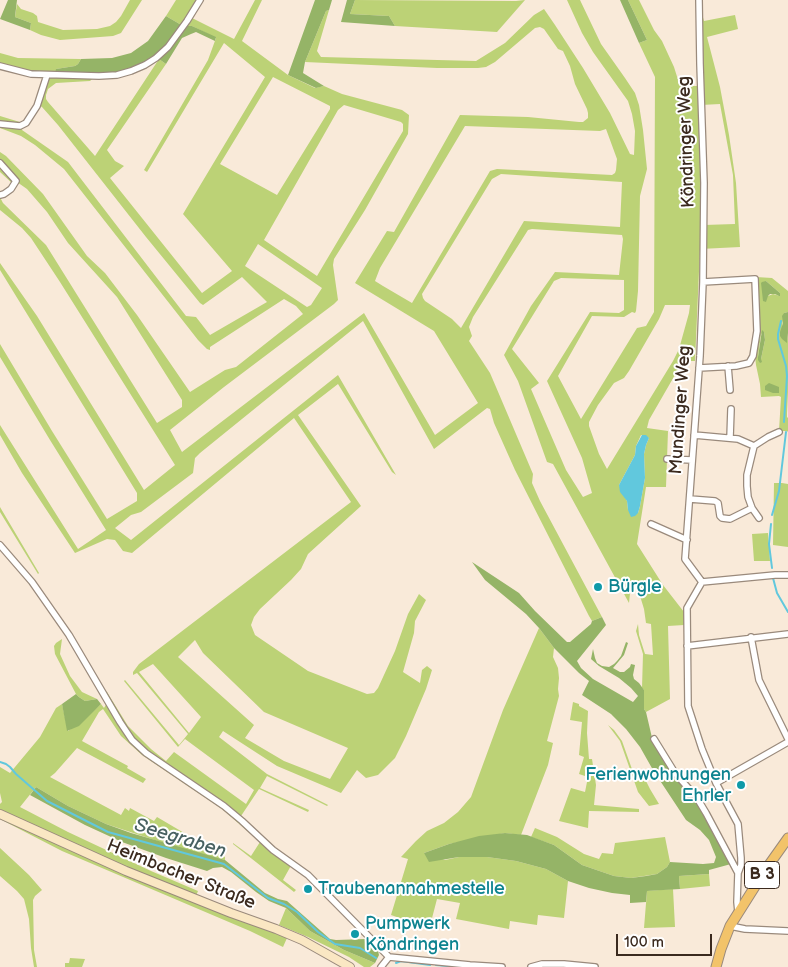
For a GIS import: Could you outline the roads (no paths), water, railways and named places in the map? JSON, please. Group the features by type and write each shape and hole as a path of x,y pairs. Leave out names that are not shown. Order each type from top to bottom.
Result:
{"main road":[{"name":"B 3","path":"716,967 730,926 788,838"}],"street":[{"path":"0,66 31,74 99,76 131,71 145,66 168,47 200,0"},
{"name":"Köndringer Weg","path":"699,0 704,183 703,282"},
{"path":"0,124 20,126 26,123 37,106 47,74"},
{"path":"0,163 16,181 10,189 0,195"},
{"path":"699,368 736,366 748,363 753,356 756,331 755,279 703,282"},
{"name":"Mundinger Weg","path":"702,582 686,559 703,282"},
{"path":"728,366 730,390"},
{"path":"730,438 731,409"},
{"path":"759,518 752,508 748,497 746,475 754,446 768,436 779,432"},
{"path":"694,435 738,439 754,446"},
{"path":"667,459 692,460"},
{"path":"690,499 715,501 718,503 722,518 730,519 752,508"},
{"path":"651,524 687,540"},
{"path":"0,545 32,582 69,635 108,703 132,740 146,753 224,806 273,850 308,875 389,957 470,966 502,967"},
{"path":"738,912 738,873 741,858 738,824 716,783 688,706 687,608 702,582 788,575"},
{"path":"687,646 788,634"},
{"path":"716,783 788,741 760,680 751,638"},
{"path":"654,739 675,773 706,813 738,873"},
{"name":"Heimbacher Straße","path":"0,814 126,871 302,940 350,967"},
{"path":"730,926 745,929 788,931"},
{"path":"381,967 389,957"},
{"path":"531,967 542,964 564,964 595,967"}],"water":[{"path":"642,435 646,435 649,438 644,454 645,478 638,513 631,517 627,501 620,492 619,485 635,455 636,446"}],"waterway":[{"path":"781,321 778,339 787,376 784,422"},
{"path":"772,515 779,491 786,432"},
{"path":"771,524 769,544 772,568"},
{"path":"773,578 777,593 788,612"},
{"name":"Seegraben","path":"0,762 10,767 47,801 108,832 224,864 268,898 284,904 297,912 318,932 335,944 360,948 376,958"},
{"name":"Seegraben","path":"396,963 401,961 430,965"},
{"name":"Seegraben","path":"436,965 459,967"}],"place":[{"name":"Bürgle","path":"598,587"},
{"name":"Ferienwohnungen Ehrler","path":"741,785"},
{"name":"Traubenannahmestelle","path":"308,889"},
{"name":"Pumpwerk Köndringen","path":"355,934"}]}
